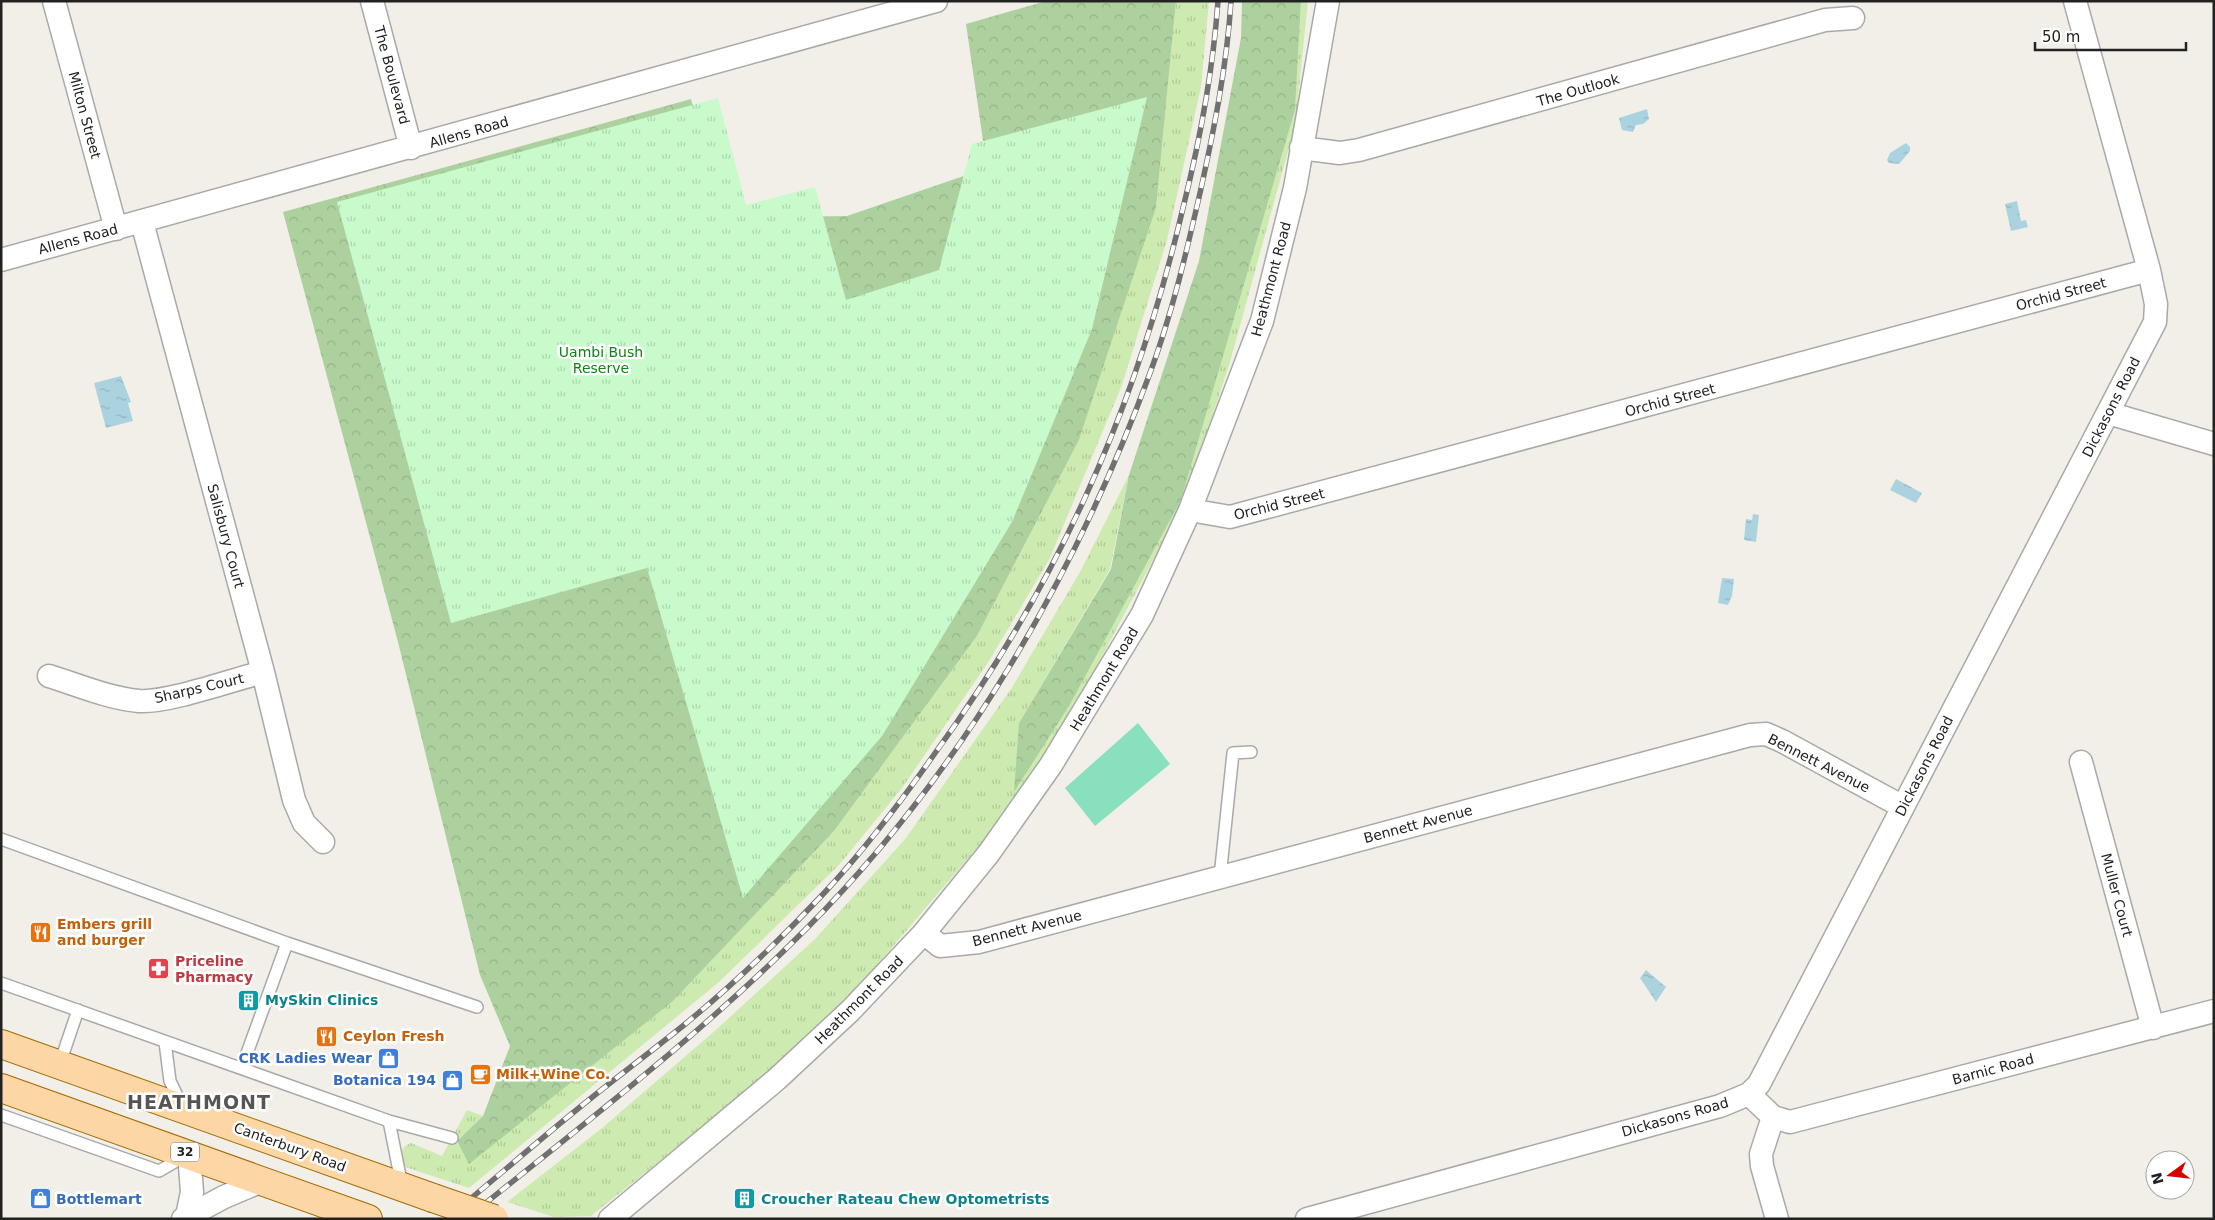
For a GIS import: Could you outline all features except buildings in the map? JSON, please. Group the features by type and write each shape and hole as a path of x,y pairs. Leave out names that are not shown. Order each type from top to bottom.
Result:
{"main road":[{"name":"Canterbury Road","path":"1,1044 60,1063 183,1109 494,1219"},
{"name":"32","path":"1,1088 362,1216"},
{"path":"348,1168 356,1177 362,1195 362,1216"}],"street":[{"name":"Milton Street","path":"54,1 116,229"},
{"name":"The Boulevard","path":"372,1 411,148"},
{"name":"Allens Road","path":"1,260 411,148 936,1"},
{"name":"Heathmont Road","path":"618,1215 777,1080 850,1011 924,934 989,853 1052,765 1142,615 1190,510 1262,320 1295,188 1328,1"},
{"name":"Dickasons Road","path":"1307,1219 1720,1106 1749,1094 1766,1073 2154,322 2156,304 2149,270 2075,1"},
{"name":"The Outlook","path":"1301,148 1340,153 1359,150 1825,20 1853,18"},
{"name":"Salisbury Court","path":"142,222 263,672 294,800 304,823 323,842"},
{"name":"Orchid Street","path":"1190,510 1230,517 2149,270"},
{"path":"2108,413 2214,444"},
{"name":"Sharps Court","path":"49,676 112,696 140,701 170,697 263,672"},
{"name":"Bennett Avenue","path":"924,934 940,946 979,942 1750,735 1766,734 1782,741 1903,807"},
{"name":"Muller Court","path":"2081,762 2153,1028"},
{"name":"Barnic Road","path":"1773,1116 1790,1122 2153,1028 2214,1010"},
{"path":"1749,1094 1773,1116 1761,1154 1762,1166 1777,1219"},
{"path":"185,1217 192,1192 189,1154"},
{"path":"185,1217 224,1197 262,1181"}],"lane":[{"path":"1220,877 1233,753 1251,752"},
{"path":"1,839 287,943 477,1007"},
{"path":"242,1067 287,943"},
{"path":"1,983 390,1121 452,1138"},
{"path":"60,1063 78,1010"},
{"path":"166,1042 170,1081 183,1109"},
{"path":"1,1115 159,1171 189,1154"},
{"path":"390,1121 402,1186"}],"green space":[{"name":"Uambi Bush Reserve","path":"1046,1 1176,1 1156,208 1079,440 977,636 834,831 673,1001 469,1164 457,1141 483,1116 510,1046 480,975 398,642 283,212 691,99 721,218 847,216 987,168 966,24"},
{"path":"1176,1 1209,1 1201,87 1167,240 1122,385 1050,558 989,661 902,788 839,865 719,982 469,1188 399,1165 403,1149 411,1143 442,1156 467,1110 483,1116 457,1141 673,1001 834,831 977,636 1079,440 1156,208"},
{"path":"1242,1 1301,1 1295,110 1181,500 1069,706 1014,792 1019,723 1111,569 1129,475 1199,261 1241,38"},
{"path":"1301,1 1308,1 1295,126 1230,362 1185,500 1083,692 1027,781 993,829 866,978 766,1076 591,1216 554,1217 507,1202 602,1128 717,1029 816,938 906,838 1011,689 1080,572 1129,475 1110,569 1019,723 1181,500 1295,110"},
{"name":"Uambi Bush Reserve","path":"1147,97 1092,329 1012,522 882,736 743,898 647,568 451,623 337,202 718,98 746,205 815,187 846,300 939,270 972,144"},
{"path":"1138,723 1170,764 1095,826 1065,788"}],"water":[{"path":"1647,109 1649,119 1643,124 1636,125 1633,132 1622,130 1619,118"},
{"path":"1906,143 1910,147 1910,151 1899,164 1889,163 1887,160 1890,153"},
{"path":"2017,201 2021,221 2026,220 2028,227 2011,231 2005,204"},
{"path":"121,376 131,402 128,403 133,421 106,428 94,383"},
{"path":"1896,479 1922,493 1916,503 1890,490"},
{"path":"1753,514 1759,515 1756,542 1744,540 1746,519 1752,520"},
{"path":"1722,578 1734,579 1732,596 1728,605 1718,603"},
{"path":"1646,970 1666,987 1656,1002 1640,978"}],"railway":[{"path":"446,1219 572,1114 703,1009 775,943 826,891 868,842 921,774 977,692 1017,628 1053,562 1086,495 1115,426 1141,356 1164,283 1195,157 1209,79 1218,1"},
{"path":"466,1219 683,1042 767,967 807,928 863,868 915,805 963,738 1008,669 1049,597 1086,524 1120,449 1158,351 1184,261 1200,193 1223,73 1231,1"}],"place":[{"name":"Embers grill and burger","path":"41,932"},
{"name":"Priceline Pharmacy","path":"159,969"},
{"name":"MySkin Clinics","path":"249,1000"},
{"name":"Ceylon Fresh","path":"327,1036"},
{"name":"CRK Ladies Wear","path":"388,1058"},
{"name":"Milk+Wine Co.","path":"480,1074"},
{"name":"Botanica 194","path":"452,1080"},
{"name":"Bottlemart","path":"40,1199"},
{"name":"Croucher Rateau Chew Optometrists","path":"745,1199"}],"district":[{"name":"HEATHMONT","path":"199,1102"}]}
